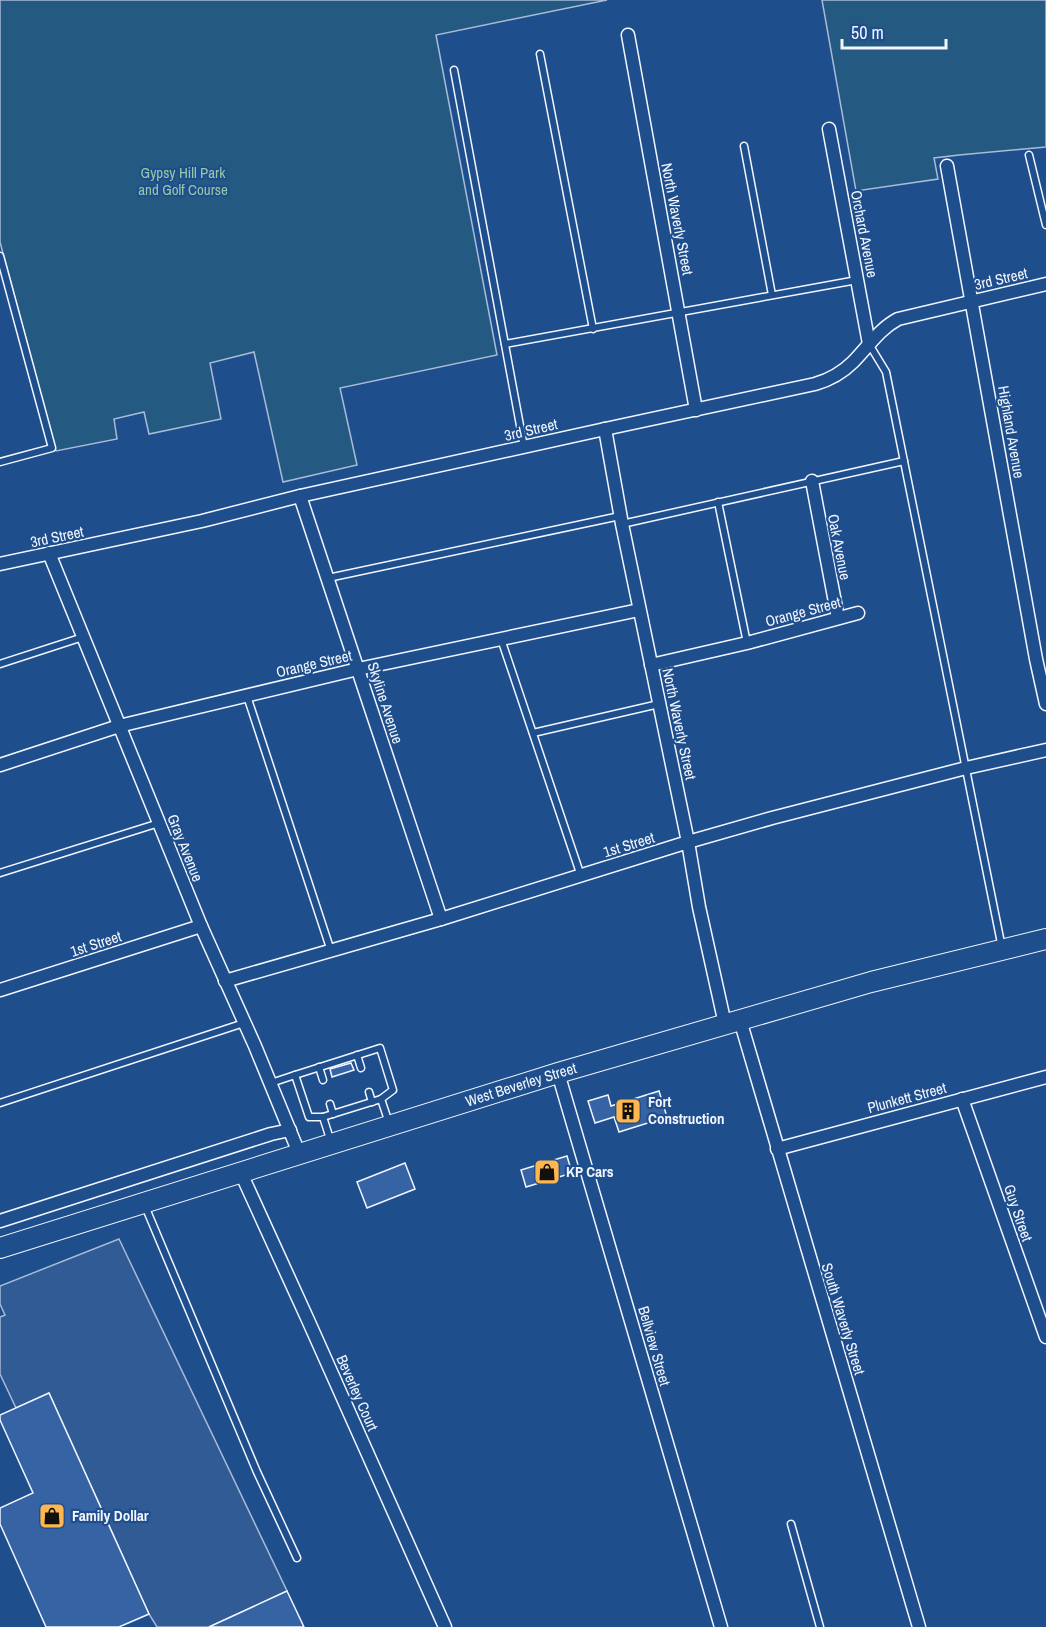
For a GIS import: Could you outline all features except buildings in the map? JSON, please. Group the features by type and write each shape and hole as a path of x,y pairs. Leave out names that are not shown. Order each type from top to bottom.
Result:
{"main road":[{"name":"West Beverley Street","path":"0,1248 558,1073 871,982 1046,939"}],"street":[{"name":"North Waverly Street","path":"628,35 696,410"},
{"name":"Orchard Avenue","path":"829,129 869,344"},
{"name":"Highland Avenue","path":"947,166 1046,704"},
{"name":"3rd Street","path":"0,564 822,382 846,368 888,324 901,318 1046,284"},
{"name":"North Waverly Street","path":"605,429 621,520 688,842 699,907 732,1022"},
{"name":"Oak Avenue","path":"812,481 838,618"},
{"name":"Skyline Avenue","path":"300,496 441,919"},
{"name":"Gray Avenue","path":"49,553 201,926 299,1153"},
{"name":"Orange Street","path":"0,765 119,726 358,669 639,610"},
{"name":"Orange Street","path":"651,665 747,643 858,613"},
{"name":"1st Street","path":"225,981 441,919 772,818 1046,750"},
{"name":"1st Street","path":"0,990 201,926"},
{"name":"South Waverly Street","path":"732,1022 777,1149 919,1627"},
{"name":"Bellview Street","path":"558,1073 721,1627"},
{"name":"Plunkett Street","path":"777,1149 1046,1077"},
{"name":"Guy Street","path":"962,1099 1046,1337"},
{"path":"0,1221 271,1134 290,1130"},
{"name":"Beverley Court","path":"240,1172 445,1627"}],"lane":[{"path":"540,54 593,328"},
{"path":"454,70 524,447"},
{"path":"744,146 772,295"},
{"path":"1029,154 1046,225"},
{"path":"0,256 52,448 0,462"},
{"path":"505,344 857,280"},
{"path":"869,344 886,372 1003,950"},
{"path":"327,578 718,502 904,461"},
{"path":"718,502 747,643"},
{"path":"0,664 83,638"},
{"path":"501,639 581,876"},
{"path":"247,696 332,951"},
{"path":"533,733 659,704"},
{"path":"0,873 159,823"},
{"path":"0,1103 244,1023"},
{"path":"270,1083 319,1067 380,1048 393,1090 381,1099 372,1102 323,1117 309,1117 295,1075"},
{"path":"357,1055 361,1068"},
{"path":"319,1067 323,1080"},
{"path":"369,1092 372,1102"},
{"path":"381,1099 390,1125"},
{"path":"330,1104 333,1114"},
{"path":"323,1117 331,1143"},
{"path":"144,1203 258,1472 297,1557"},
{"path":"791,1524 820,1627"}],"green space":[{"name":"Gypsy Hill Park and Golf Course","path":"0,0 607,0 436,35 497,355 340,388 357,465 283,482 254,352 210,363 221,419 149,434 144,412 114,419 117,439 56,451 0,242"},
{"path":"822,0 1046,0 1046,147 934,158 938,179 856,191"}],"shaded area":[{"path":"119,1239 287,1591 209,1627 157,1627 149,1614 49,1393 16,1408 0,1374 0,1317 5,1315 0,1304 0,1286"}],"place":[{"name":"Fort Construction","path":"628,1111"},
{"name":"KP Cars","path":"547,1172"},
{"name":"Family Dollar","path":"52,1516"}]}
